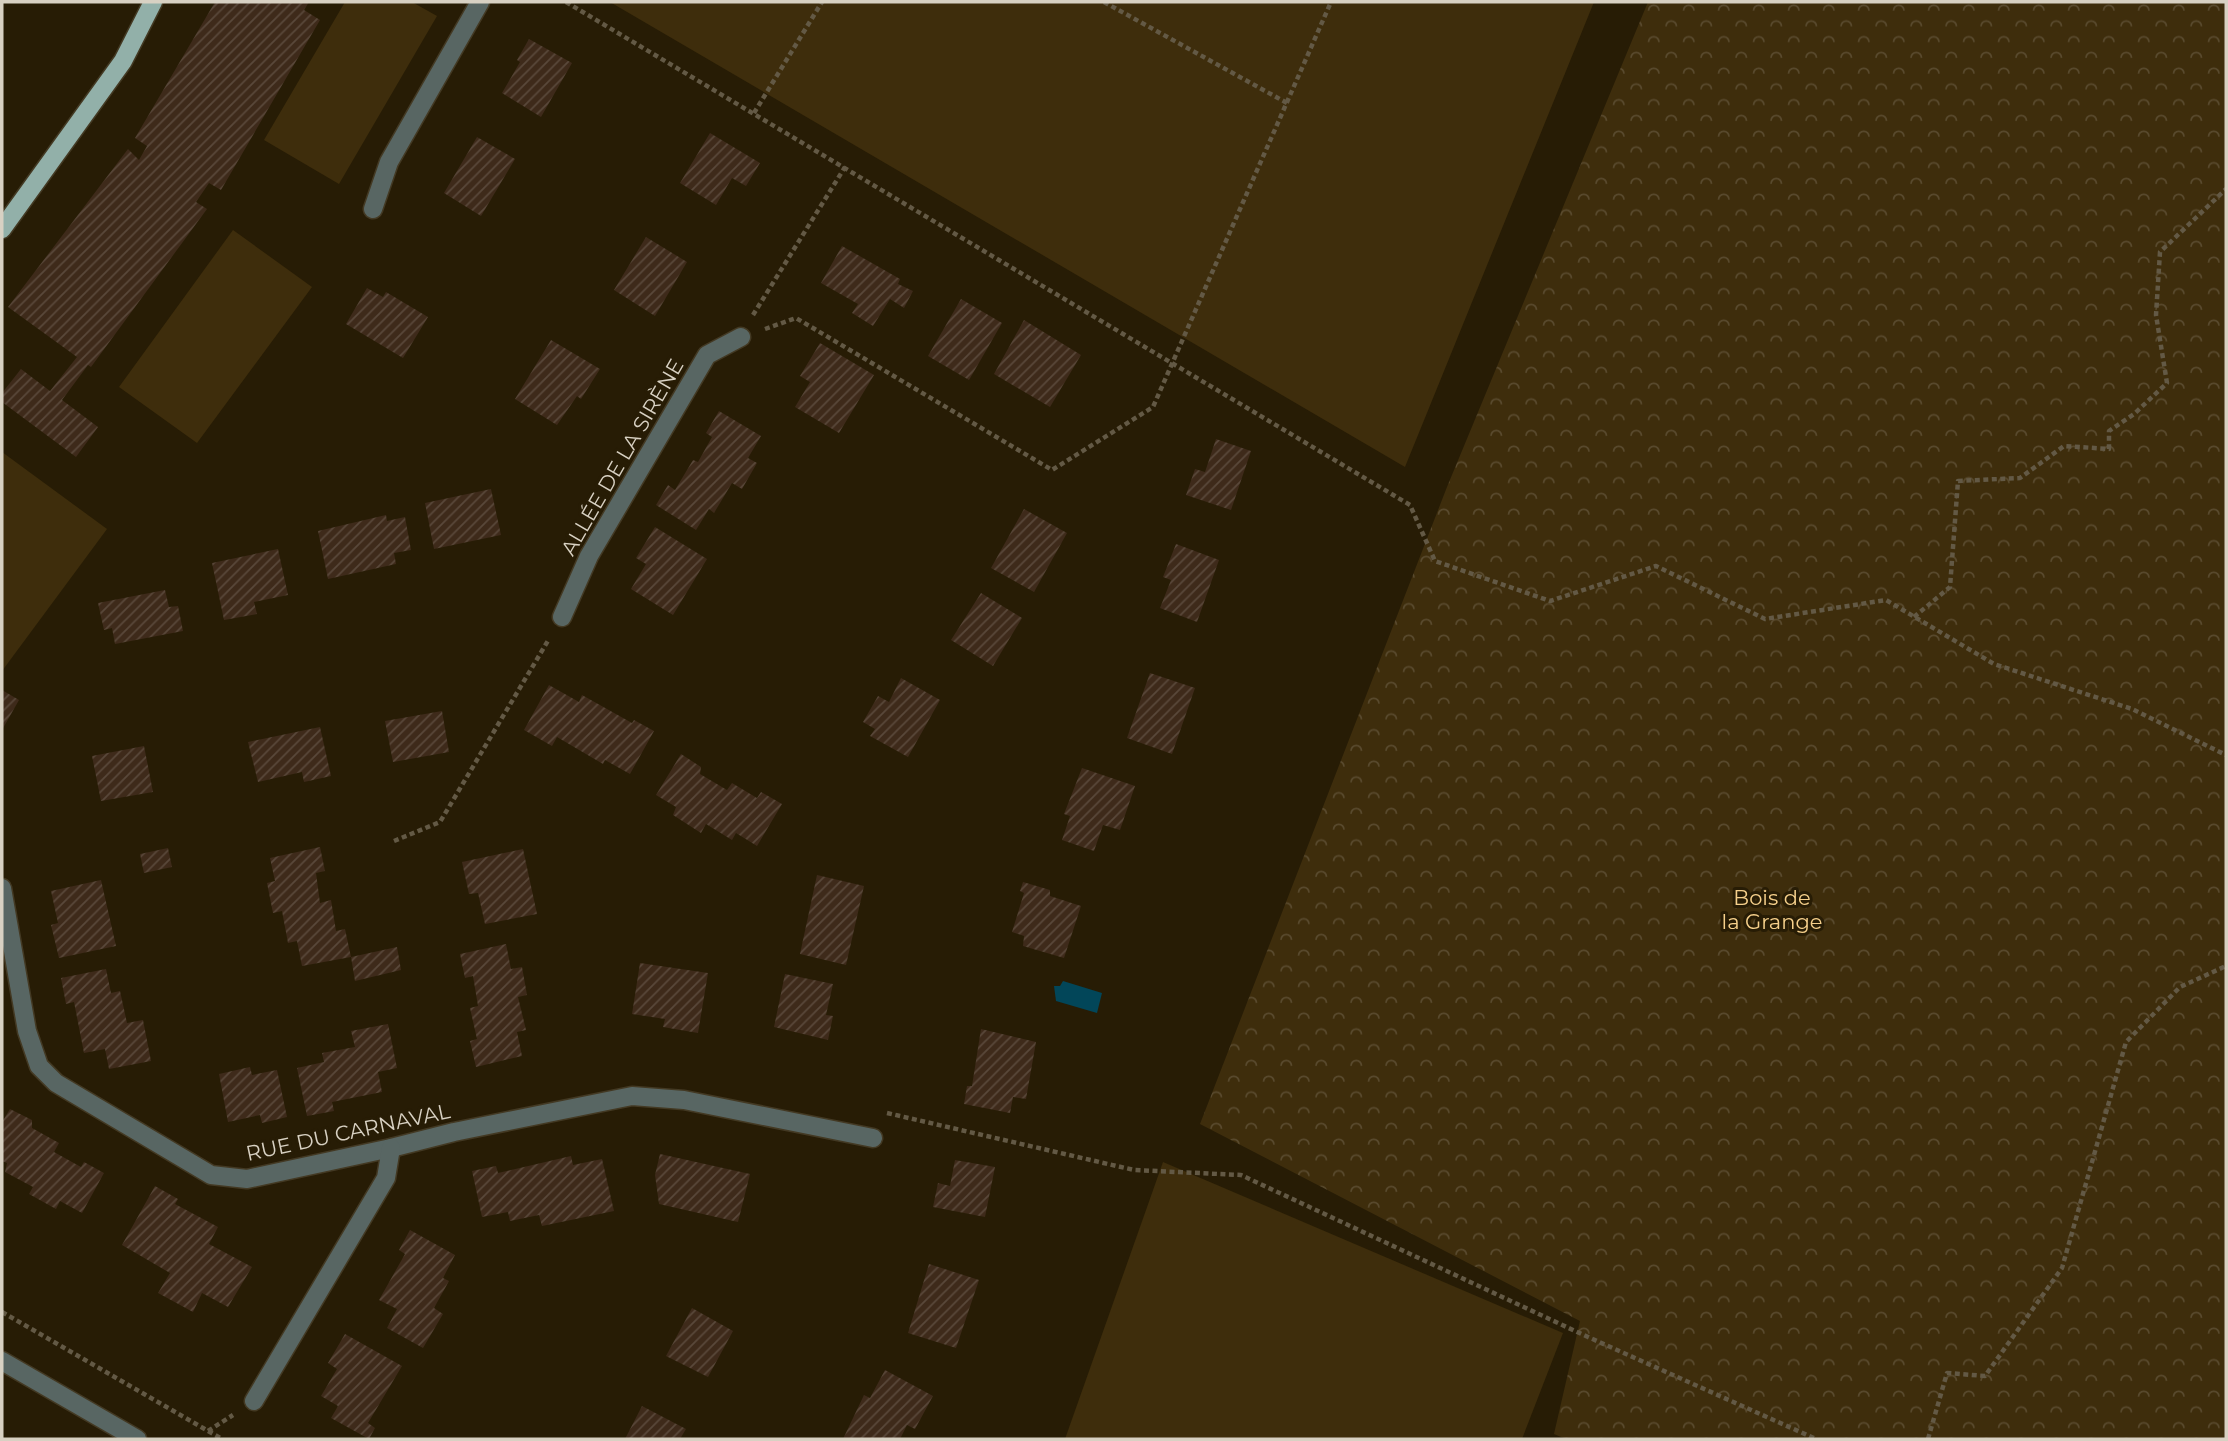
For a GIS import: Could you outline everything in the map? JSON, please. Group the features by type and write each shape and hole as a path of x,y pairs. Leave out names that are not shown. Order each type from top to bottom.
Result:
{"main road":[{"path":"2,229 123,61 153,2"}],"street":[{"path":"373,209 389,162 480,2"},
{"name":"ALLÉE DE LA SIRÈNE","path":"562,617 589,556 706,355 741,337"},
{"name":"RUE DU CARNAVAL","path":"2,888 27,1031 39,1066 56,1083 211,1175 247,1179 454,1132 632,1096 684,1100 873,1138"},
{"path":"254,1401 386,1178 391,1148"},
{"path":"2,1361 137,1439"}],"path":[{"path":"566,2 1410,505 1435,561 1550,601 1656,566 1765,619 1886,600 1994,664 2132,709 2226,755"},
{"path":"754,113 822,2"},
{"path":"1104,2 1287,103"},
{"path":"741,337 796,318 1052,470 1153,407 1331,2"},
{"path":"741,337 845,167"},
{"path":"1914,617 1950,587 1958,481 2020,478 2064,446 2109,449 2109,431 2134,414 2167,383 2156,315 2160,252 2226,189"},
{"path":"394,841 440,822 562,617"},
{"path":"1928,1439 1947,1373 1985,1376 2062,1268 2126,1042 2180,988 2226,966"},
{"path":"879,1112 1134,1170 1241,1175 1588,1337 1816,1439"},
{"path":"2,1312 222,1439"}],"green space":[{"path":"345,2 412,2 437,16 339,184 264,140"},
{"path":"610,2 1594,2 1405,467"},
{"name":"Bois de la Grange","path":"1648,2 2226,2 2226,1439 1566,1439 1554,1434 1580,1321 1200,1124 1447,487"},
{"path":"233,230 312,287 197,443 119,387"},
{"path":"2,452 107,529 2,671"},
{"path":"1163,1162 1563,1333 1522,1439 1065,1439"}],"water":[{"path":"1063,981 1102,993 1097,1013 1056,1001 1054,986 1060,986"}],"building":[{"path":"215,2 309,2 304,10 320,20 221,190 209,183 196,202 207,209 91,367 88,365 62,400 98,427 76,457 2,402 2,393 21,369 50,391 77,357 8,307 128,149 139,160 147,146 135,138"},
{"path":"529,39 572,63 541,117 502,93 520,62 517,60"},
{"path":"710,133 760,163 746,186 732,178 716,205 680,183"},
{"path":"477,137 515,159 481,216 444,193"},
{"path":"646,237 687,262 655,316 614,290"},
{"path":"842,246 900,279 898,284 913,291 904,308 890,299 873,326 852,313 858,304 821,283"},
{"path":"367,288 383,297 386,292 428,317 403,358 346,324"},
{"path":"961,299 1002,323 969,380 928,356"},
{"path":"1024,320 1081,355 1050,407 994,374"},
{"path":"551,340 600,369 581,399 577,396 557,425 515,399"},
{"path":"820,343 874,375 839,433 795,407 810,382 800,376"},
{"path":"719,411 761,436 748,458 757,463 742,489 732,483 714,513 709,509 696,530 656,505 668,485 675,490 693,460 698,462 712,437 706,433"},
{"path":"1216,439 1251,451 1231,510 1186,495 1195,469 1205,472"},
{"path":"491,489 501,535 434,549 425,503"},
{"path":"1024,509 1067,533 1034,592 991,568"},
{"path":"386,515 387,521 405,517 411,550 394,553 396,564 328,579 318,531"},
{"path":"655,527 707,559 673,615 631,589 646,564 636,558"},
{"path":"1176,544 1219,560 1197,622 1160,608 1171,580 1163,577"},
{"path":"278,549 288,595 254,602 257,614 224,620 212,563"},
{"path":"165,590 169,607 178,606 183,631 115,644 112,628 104,630 98,603"},
{"path":"981,593 1022,618 993,666 951,640"},
{"path":"1150,673 1195,688 1172,754 1127,738"},
{"path":"901,678 940,700 908,757 870,736 875,729 863,722 878,696 889,702"},
{"path":"549,685 579,702 582,695 632,723 634,720 654,731 630,774 605,760 603,764 557,737 552,746 524,730"},
{"path":"2,690 19,700 2,730"},
{"path":"442,711 449,752 393,762 385,721"},
{"path":"320,727 331,776 304,782 302,772 258,782 248,742"},
{"path":"144,746 153,792 101,801 92,756"},
{"path":"681,754 701,767 700,774 727,790 732,783 757,798 761,792 782,804 757,846 736,833 732,840 706,824 701,833 673,815 676,807 656,795"},
{"path":"1082,768 1135,786 1120,830 1103,825 1094,851 1062,840 1070,816 1064,814"},
{"path":"320,847 325,871 316,873 320,903 331,900 336,931 345,929 351,957 302,966 297,941 288,943 282,911 273,913 267,883 275,881 270,858"},
{"path":"168,848 172,867 144,873 140,854"},
{"path":"523,849 537,914 485,924 478,893 469,894 462,862"},
{"path":"817,875 864,886 846,965 800,954"},
{"path":"101,880 116,946 59,958 51,925 58,923 51,891"},
{"path":"1023,882 1050,890 1050,896 1081,906 1064,958 1023,946 1024,936 1012,932 1024,893 1020,891"},
{"path":"506,944 511,969 522,967 527,995 518,997 526,1030 517,1032 522,1056 476,1067 470,1041 477,1039 470,1008 478,1006 473,976 465,978 460,954"},
{"path":"397,947 401,970 355,981 351,957"},
{"path":"640,963 708,973 698,1033 663,1027 665,1019 632,1014"},
{"path":"106,969 111,993 120,991 127,1023 143,1020 151,1061 109,1069 105,1049 84,1053 74,1002 66,1004 61,978"},
{"path":"785,974 833,984 826,1015 833,1016 828,1040 774,1027"},
{"path":"388,1024 397,1068 378,1072 382,1092 332,1102 334,1111 307,1116 297,1068 324,1062 322,1053 355,1047 351,1031"},
{"path":"981,1029 1036,1042 1026,1099 1013,1097 1010,1113 964,1104 967,1086 972,1086"},
{"path":"250,1067 252,1075 277,1070 287,1117 262,1123 260,1115 228,1122 219,1074"},
{"path":"10,1109 32,1120 32,1128 59,1143 54,1152 81,1167 84,1162 104,1173 82,1213 60,1201 56,1209 29,1194 33,1187 5,1172 7,1163 2,1161 2,1122"},
{"path":"660,1154 750,1174 738,1222 659,1204 655,1175"},
{"path":"571,1156 573,1165 602,1159 614,1211 542,1226 539,1215 510,1221 508,1212 482,1217 472,1171 496,1166 498,1173"},
{"path":"955,1160 995,1167 985,1217 933,1207 938,1183 950,1186"},
{"path":"155,1186 178,1199 175,1204 218,1227 209,1244 252,1267 228,1307 202,1293 193,1312 158,1293 170,1273 122,1245"},
{"path":"410,1230 455,1255 443,1278 449,1281 434,1308 443,1314 423,1348 387,1328 397,1309 379,1300 405,1254 399,1250"},
{"path":"929,1264 979,1280 956,1348 908,1333"},
{"path":"692,1308 733,1331 708,1377 666,1356"},
{"path":"345,1334 402,1366 368,1423 375,1428 369,1439 331,1418 338,1406 321,1396 337,1369 328,1363"},
{"path":"885,1370 933,1396 915,1429 907,1425 900,1439 843,1439 864,1395 870,1398"},
{"path":"642,1406 686,1429 680,1439 625,1439"}]}
